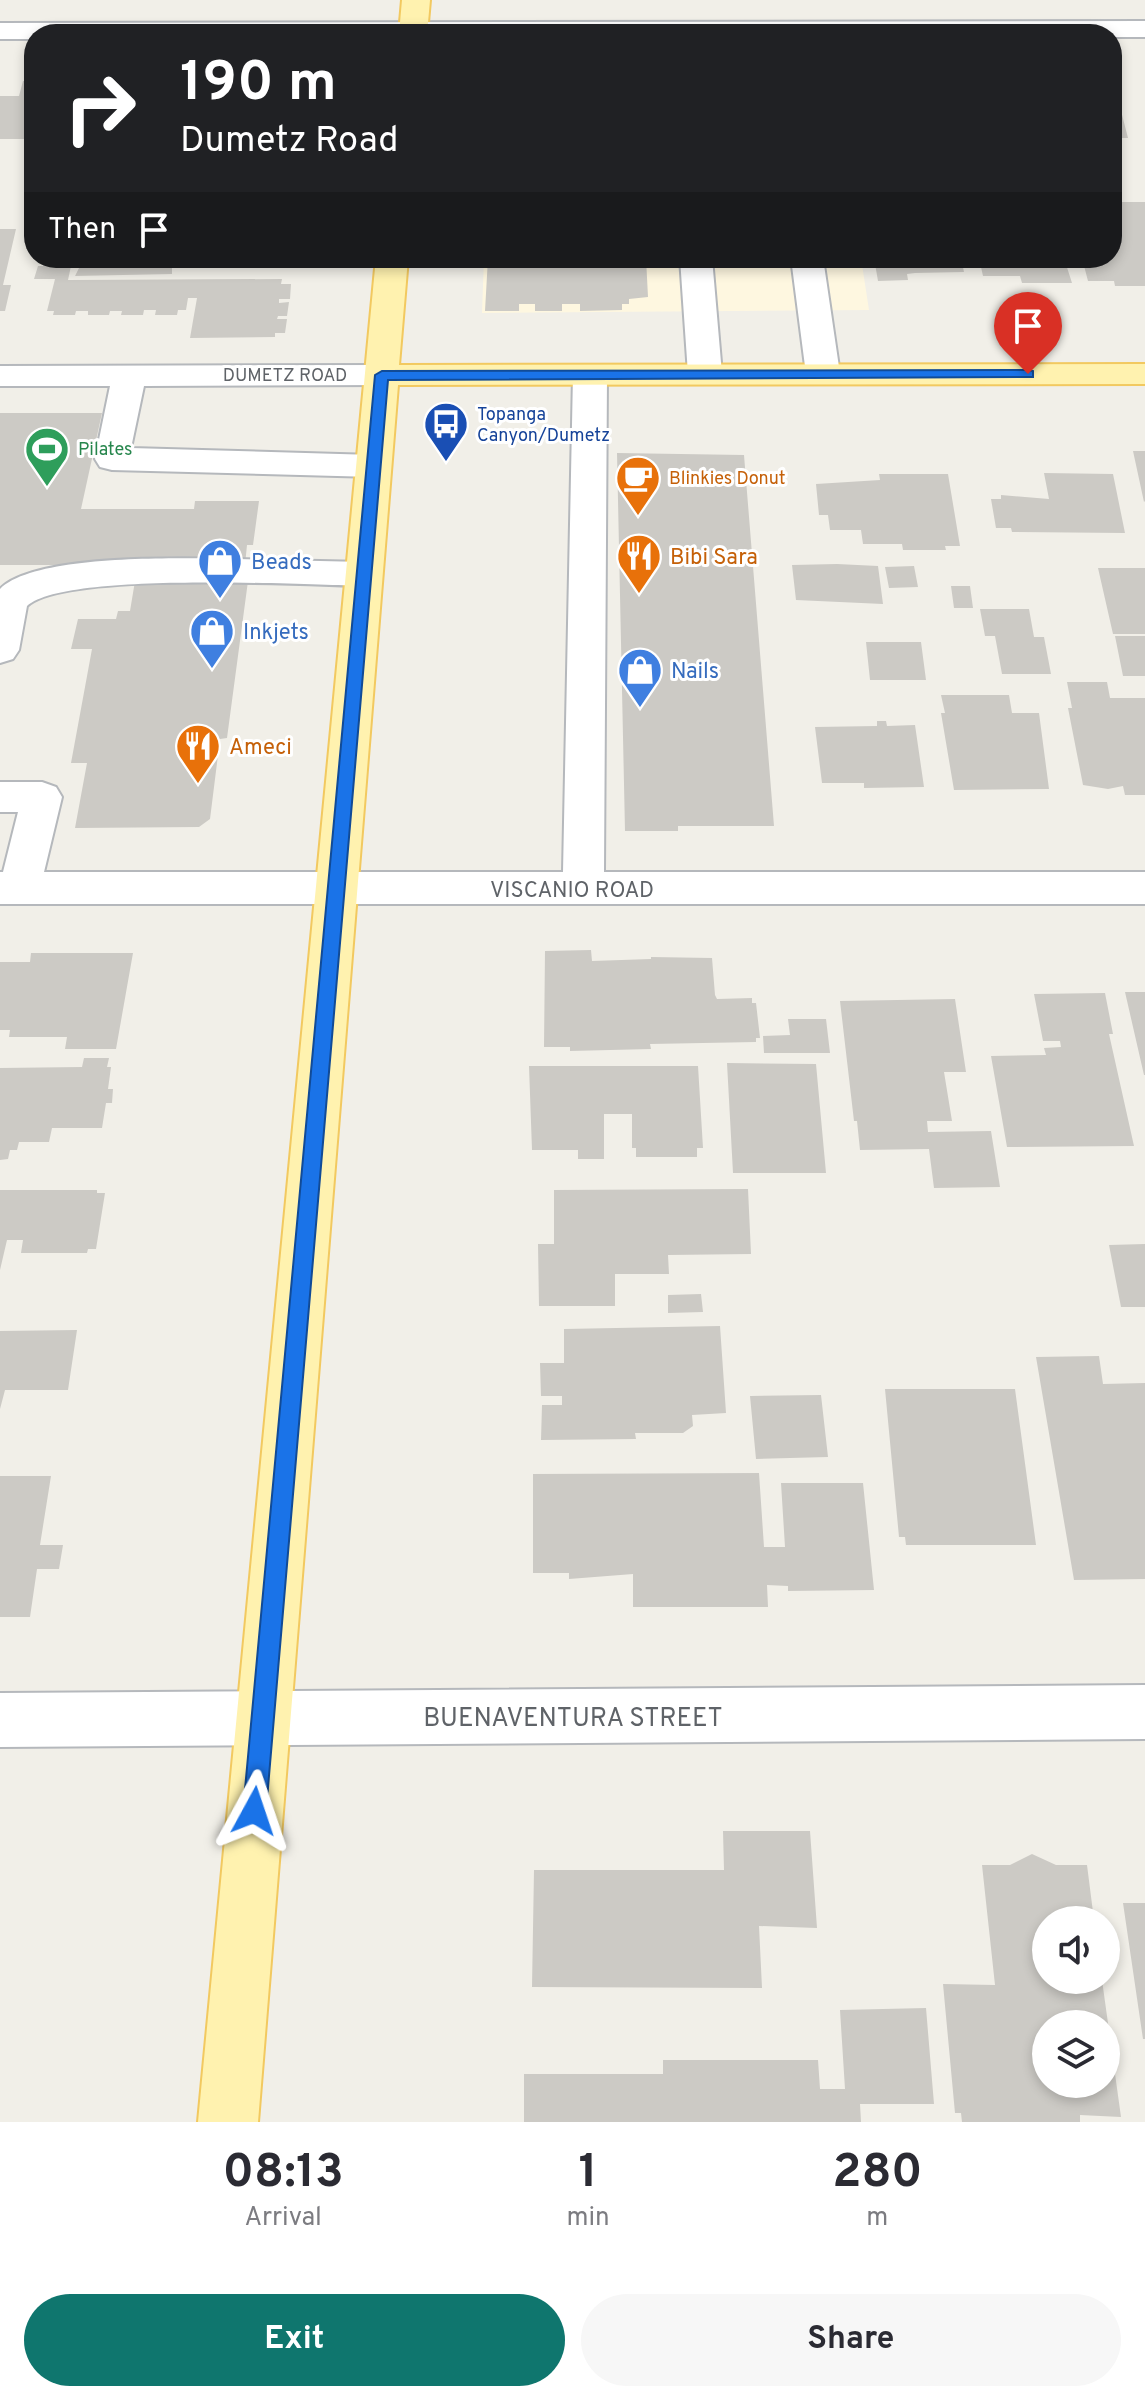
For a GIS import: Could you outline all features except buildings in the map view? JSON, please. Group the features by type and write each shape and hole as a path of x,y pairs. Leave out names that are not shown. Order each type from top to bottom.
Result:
{"main road":[{"path":"414,24 416,0"},
{"path":"228,2122 391,268"},
{"name":"DUMETZ ROAD","path":"382,375 1145,374"}],"street":[{"path":"1122,29 1145,29"},
{"path":"0,31 24,31"},
{"path":"697,268 705,374"},
{"path":"808,268 823,374"},
{"path":"129,375 112,459 374,466"},
{"name":"DUMETZ ROAD","path":"0,376 382,375"},
{"path":"583,889 590,375"},
{"path":"0,650 9,602 20,592 40,583 114,572 364,574"},
{"path":"0,797 42,797 10,888"},
{"name":"VISCANIO ROAD","path":"10,888 1145,888"},
{"name":"BUENAVENTURA STREET","path":"0,1720 1145,1712"}],"shaded area":[{"path":"484,268 863,268 869,310 482,313"}],"place":[{"name":"Topanga Canyon/Dumetz","path":"446,463"},
{"name":"Pilates","path":"47,488"},
{"name":"Blinkies Donut","path":"638,517"},
{"name":"Bibi Sara","path":"639,595"},
{"name":"Beads","path":"220,600"},
{"name":"Inkjets","path":"212,670"},
{"name":"Nails","path":"640,709"},
{"name":"Ameci","path":"198,785"}],"route":[{"path":"254,1811 382,375 1028,374"}]}
